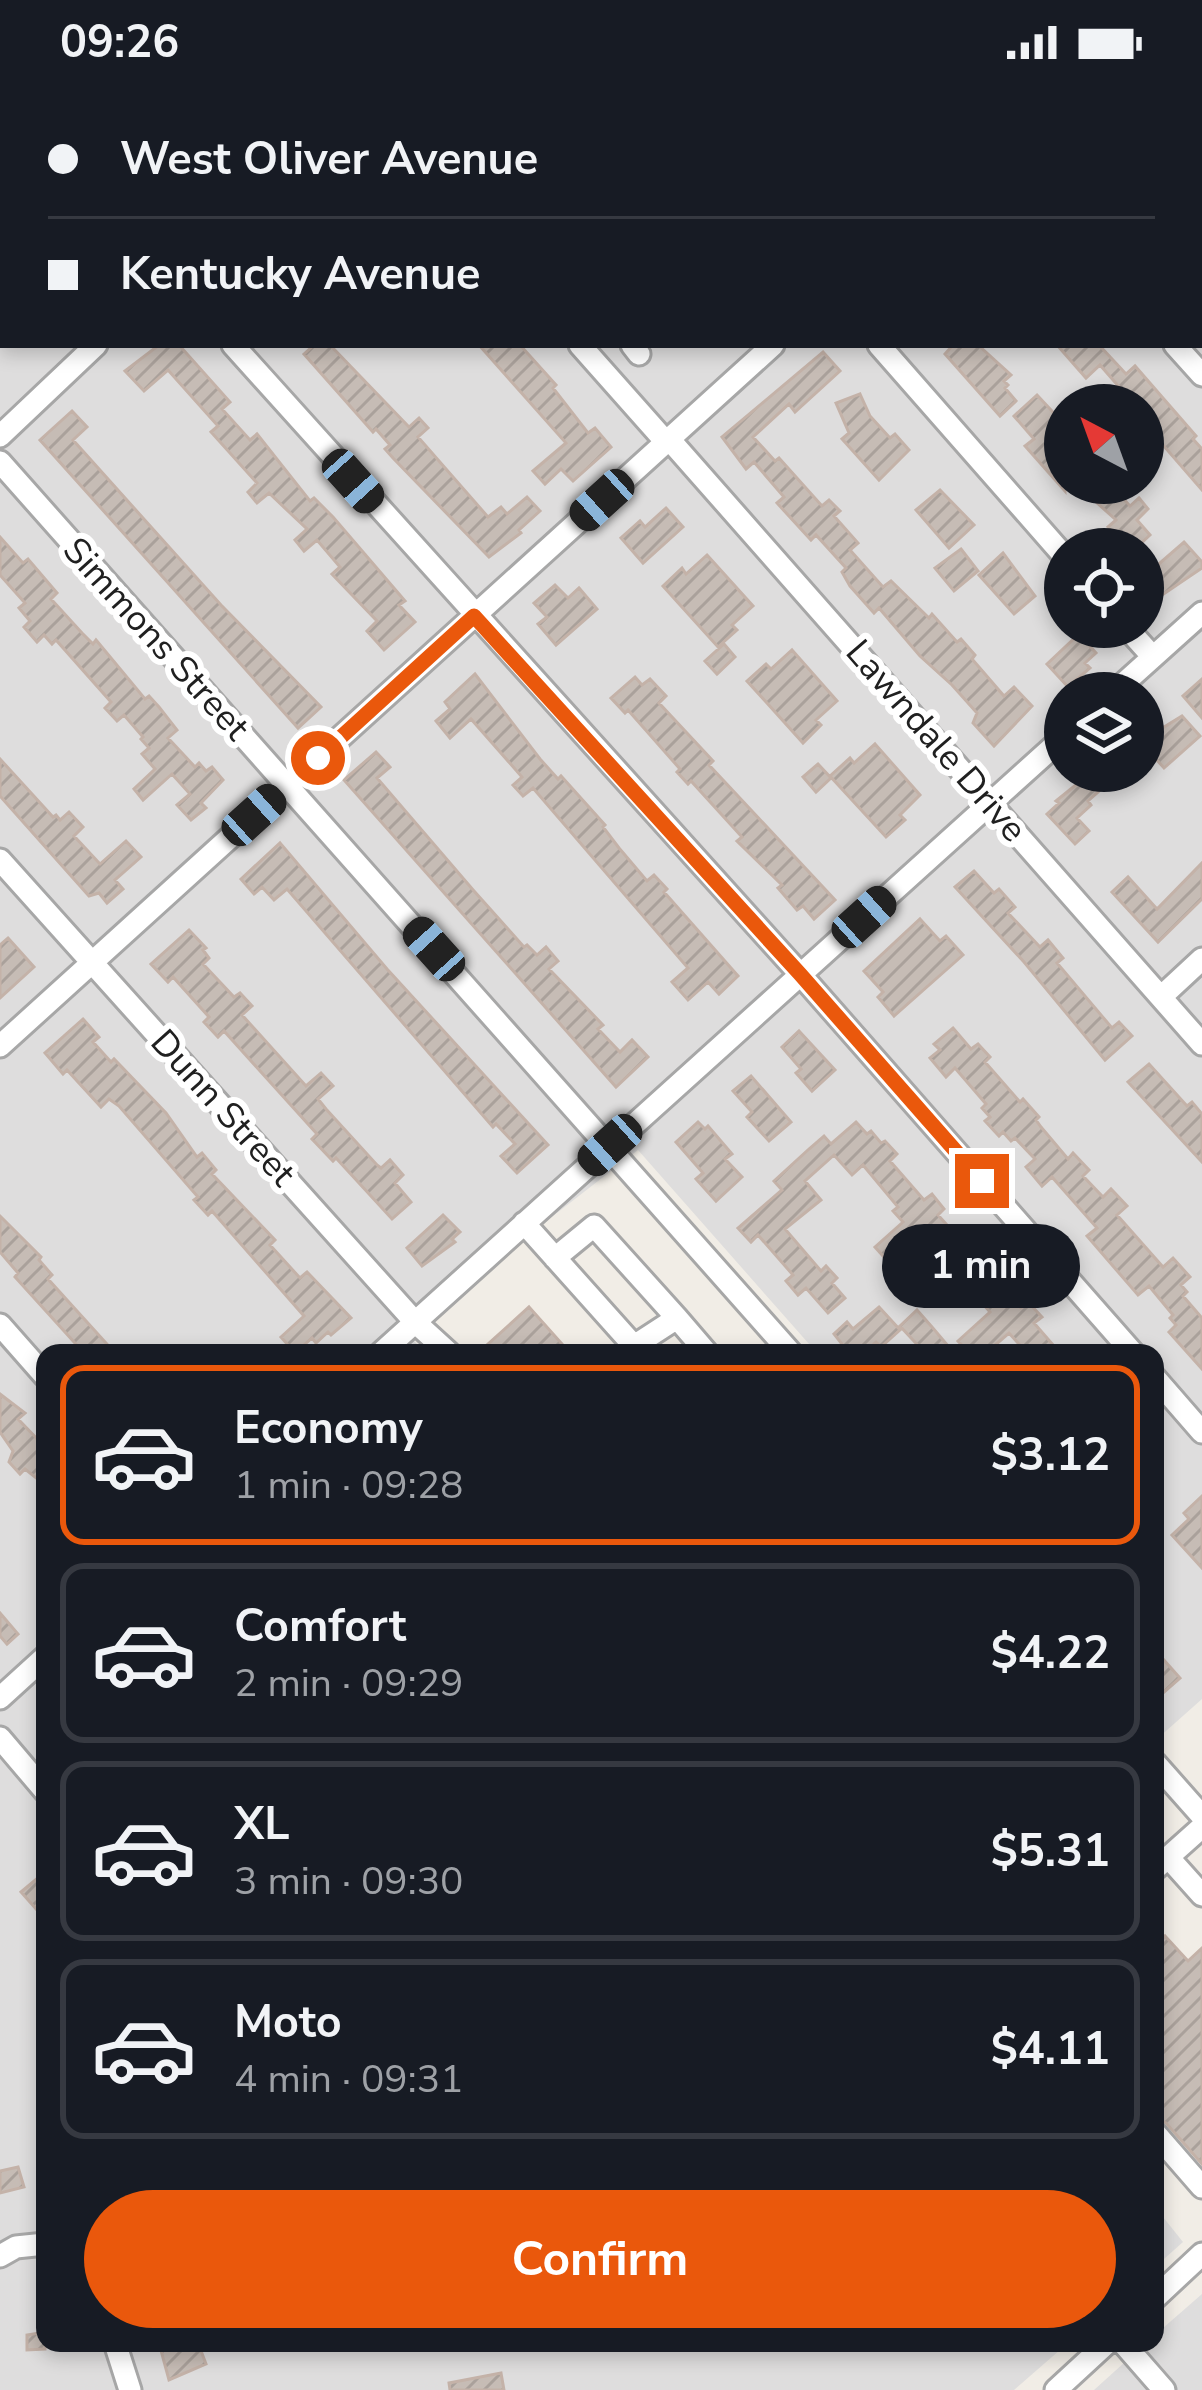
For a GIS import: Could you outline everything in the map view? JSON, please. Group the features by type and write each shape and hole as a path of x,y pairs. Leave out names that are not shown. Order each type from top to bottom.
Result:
{"street":[{"path":"0,436 92,348"},
{"path":"236,348 800,974 1125,1344"},
{"name":"Lawndale Drive","path":"583,348 1202,1044"},
{"path":"0,1046 769,348"},
{"path":"882,348 1044,533"},
{"path":"1178,348 1202,375"},
{"name":"Simmons Street","path":"0,462 610,1145 777,1344"},
{"path":"1136,672 1202,613"},
{"path":"1145,648 1153,657"},
{"path":"391,1344 1044,755"},
{"name":"Dunn Street","path":"0,860 439,1344"},
{"path":"1160,997 1202,959"},
{"path":"524,1223 632,1344"},
{"path":"555,1258 594,1226 699,1344"},
{"path":"637,1344 677,1318"},
{"path":"0,1325 36,1366"},
{"path":"1164,1388 1202,1432"},
{"path":"0,1698 36,1665"},
{"path":"0,1738 36,1780"},
{"path":"1164,1773 1202,1816"},
{"path":"1164,1861 1202,1827"},
{"path":"1164,1865 1202,1895"},
{"path":"1164,2143 1202,2187"},
{"path":"0,2256 16,2247 36,2245"},
{"path":"1164,2290 1202,2254"},
{"path":"119,2352 130,2390"},
{"path":"1056,2390 1097,2352"},
{"path":"1132,2352 1164,2390"}],"shaded area":[{"path":"0,348 1202,348 1202,1699 1164,1733 1164,1344 809,1344 638,1150 405,1331 417,1344 36,1344 36,2352 1058,2352 1014,2390 0,2390"},
{"path":"1164,2218 1183,2242 1164,2259"},
{"path":"1202,2294 1202,2390 1094,2390 1136,2352 1164,2352 1164,2327"}],"building":[{"path":"155,348 182,348 230,402 222,409 250,440 257,434 310,501 314,498 333,517 405,601 399,605 415,622 384,650 367,631 377,621 332,574 340,567 317,540 304,551 295,540 307,529 269,493 257,503 248,492 257,483 211,432 218,426 168,370 144,391 125,371"},
{"path":"311,348 333,348 409,427 419,418 428,428 418,437 488,517 501,507 507,514 527,497 540,511 521,533 489,557 393,458 385,449 390,445 304,354"},
{"path":"482,348 523,348 556,385 553,388 588,433 595,428 611,447 573,481 561,469 545,484 533,471 566,443"},
{"path":"950,348 981,348 1011,375 1004,381 1005,388 1016,401 1000,416 945,354"},
{"path":"1060,348 1102,348 1126,374 1135,366 1151,384 1117,384 1100,365 1086,378"},
{"path":"823,352 840,371 795,412 789,404 753,437 822,506 829,500 840,511 834,516 858,543 850,550 883,587 891,581 957,642 961,639 1004,696 1014,687 1032,706 994,746 973,723 977,713 879,608 874,613 850,586 842,572 846,568 816,535 811,540 777,503 784,497 754,462 746,469 722,437"},
{"path":"860,394 870,416 909,450 879,480 842,439 849,433 836,403"},
{"path":"1037,395 1044,402 1044,467 1025,446 1034,439 1014,416"},
{"path":"1164,399 1202,449 1202,490 1164,446"},
{"path":"72,411 87,427 73,440 221,605 321,707 298,728 40,440"},
{"path":"940,490 974,525 949,548 916,510"},
{"path":"1098,504 1144,504 1148,509 1137,520 1144,528 1109,528 1116,520"},
{"path":"666,508 683,527 643,563 621,538 640,521 645,527"},
{"path":"0,537 23,563 28,559 57,593 51,599 82,633 93,644 96,640 145,699 149,696 159,707 177,730 168,738 195,767 199,763 206,771 212,767 223,780 201,803 206,808 191,820 177,805 190,794 172,774 143,800 134,789 155,769 142,754 149,748 143,737 124,715 117,721 105,708 111,702 56,640 52,644 44,635 37,642 24,627 30,621 19,608 25,603 0,575"},
{"path":"1184,542 1202,568 1164,594 1164,559"},
{"path":"961,549 978,571 954,591 935,568"},
{"path":"1003,553 1035,596 1014,614 979,575"},
{"path":"707,555 753,606 732,625 737,630 718,647 663,586 682,568 686,574"},
{"path":"555,585 568,598 579,588 597,609 556,645 538,624 547,617 534,603"},
{"path":"724,644 735,657 717,674 705,661"},
{"path":"1064,648 1092,648 1096,653 1085,663 1090,668 1085,672 1054,672 1047,664"},
{"path":"792,650 837,701 816,720 821,725 803,743 747,681 766,664 771,669"},
{"path":"475,674 540,759 605,825 647,881 654,875 667,889 664,892 738,976 719,994 708,982 688,1000 672,982 688,968 533,788 523,796 513,785 522,777 471,719 450,738 436,721 450,709 445,702"},
{"path":"635,677 642,685 650,679 666,696 659,703 713,761 709,765 835,900 814,919 803,906 797,910 778,888 782,885 737,841 742,837 677,772 680,769 628,710 625,713 611,698"},
{"path":"1202,679 1202,718 1183,696"},
{"path":"1182,716 1200,736 1164,768 1164,727"},
{"path":"875,744 920,795 900,815 905,820 886,837 830,776"},
{"path":"376,752 390,767 377,778 474,891 524,947 537,955 546,947 558,961 549,969 603,1025 598,1029 620,1052 632,1040 648,1057 616,1087 344,780"},
{"path":"0,759 53,817 60,820 69,812 83,827 74,836 100,864 126,841 141,857 115,880 123,889 107,903 99,893 89,896 0,796"},
{"path":"818,764 831,778 816,792 803,777"},
{"path":"1067,792 1098,792 1077,818 1089,831 1075,844 1047,814 1059,803 1056,801"},
{"path":"280,843 387,969 548,1145 517,1173 501,1156 515,1144 496,1124 493,1127 287,889 274,900 262,887 254,894 241,879"},
{"path":"1202,863 1202,899 1158,942 1112,892 1128,877 1157,909"},
{"path":"974,871 1015,907 1008,913 1040,947 1048,940 1063,958 1057,963 1112,1028 1119,1022 1132,1036 1105,1060 955,887"},
{"path":"920,919 940,941 946,936 963,955 894,1016 878,997 883,992 864,971"},
{"path":"189,930 206,948 209,958 203,964 234,997 240,993 252,1006 242,1015 306,1086 321,1073 333,1086 318,1099 326,1109 377,1165 381,1168 390,1160 403,1175 395,1183 411,1202 392,1219 312,1139 317,1134 224,1031 218,1037 204,1022 209,1017 173,977 168,982 151,964"},
{"path":"8,938 34,967 0,998 0,945"},
{"path":"83,1019 99,1037 93,1042 166,1113 197,1157 202,1153 216,1170 212,1174 275,1240 270,1245 300,1278 307,1272 351,1318 316,1343 312,1338 305,1344 287,1344 281,1337 304,1316 212,1211 208,1215 194,1200 198,1197 119,1106 109,1099 101,1107 45,1053"},
{"path":"953,1028 971,1049 978,1044 990,1057 985,1062 1039,1117 1036,1120 1068,1159 1073,1153 1089,1170 1083,1176 1103,1197 1111,1189 1127,1206 1117,1215 1163,1267 1173,1258 1190,1277 1181,1285 1187,1292 1183,1296 1202,1318 1202,1369 1169,1332 1176,1325 1170,1318 1173,1315 1149,1286 1138,1295 1087,1236 1097,1228 1052,1177 1042,1186 1026,1167 1035,1159 1015,1138 1011,1141 1003,1132 999,1136 985,1121 990,1117 982,1108 986,1104 955,1068 946,1077 930,1058 940,1050 934,1044"},
{"path":"799,1031 835,1070 812,1091 782,1047"},
{"path":"1149,1064 1187,1106 1192,1102 1202,1114 1202,1162 1128,1082"},
{"path":"751,1076 791,1122 769,1141 747,1117 752,1112 733,1091"},
{"path":"698,1122 705,1129 708,1126 732,1154 725,1159 742,1177 716,1201 696,1179 703,1173 676,1142"},
{"path":"856,1122 867,1134 871,1131 881,1143 885,1141 897,1154 890,1161 924,1200 932,1194 944,1209 938,1215 974,1255 981,1249 993,1263 986,1269 1021,1308 1028,1302 1042,1317 1034,1323 1052,1344 1019,1344 1009,1333 996,1344 961,1344 958,1341 990,1312 924,1236 891,1265 875,1247 903,1222 893,1211 898,1207 863,1165 852,1175 834,1155 805,1181 821,1200 785,1229 821,1271 826,1266 837,1278 832,1283 845,1298 828,1313 806,1288 798,1295 786,1281 793,1275 758,1235 751,1242 738,1228 782,1190 774,1181 809,1149 824,1136 831,1144"},
{"path":"443,1215 460,1232 452,1239 455,1242 422,1266 407,1248"},
{"path":"0,1216 41,1257 52,1275 48,1279 107,1344 76,1344 15,1277 18,1273 0,1252"},
{"path":"529,1307 562,1344 488,1344"},
{"path":"879,1307 900,1330 884,1344 842,1344 834,1334 847,1322 853,1329"},
{"path":"917,1310 946,1344 917,1344 900,1326"},
{"path":"0,1394 25,1413 18,1419 36,1438 36,1478 25,1469 20,1474 9,1462 13,1451 0,1432"},
{"path":"1202,1496 1202,1568 1172,1535 1189,1519 1184,1513"},
{"path":"0,1613 18,1634 7,1644 0,1636"},
{"path":"1164,1660 1180,1678 1164,1692"},
{"path":"36,1880 36,1909 21,1892"},
{"path":"1164,1937 1188,1961 1202,1948 1202,2164 1164,2122"},
{"path":"18,2167 24,2187 0,2193 0,2171"},
{"path":"36,2334 36,2350 27,2350 27,2335"},
{"path":"161,2352 201,2352 206,2364 169,2380"},
{"path":"501,2373 504,2390 450,2390 449,2383"}],"route":[{"path":"318,758 474,616 982,1181"}]}
